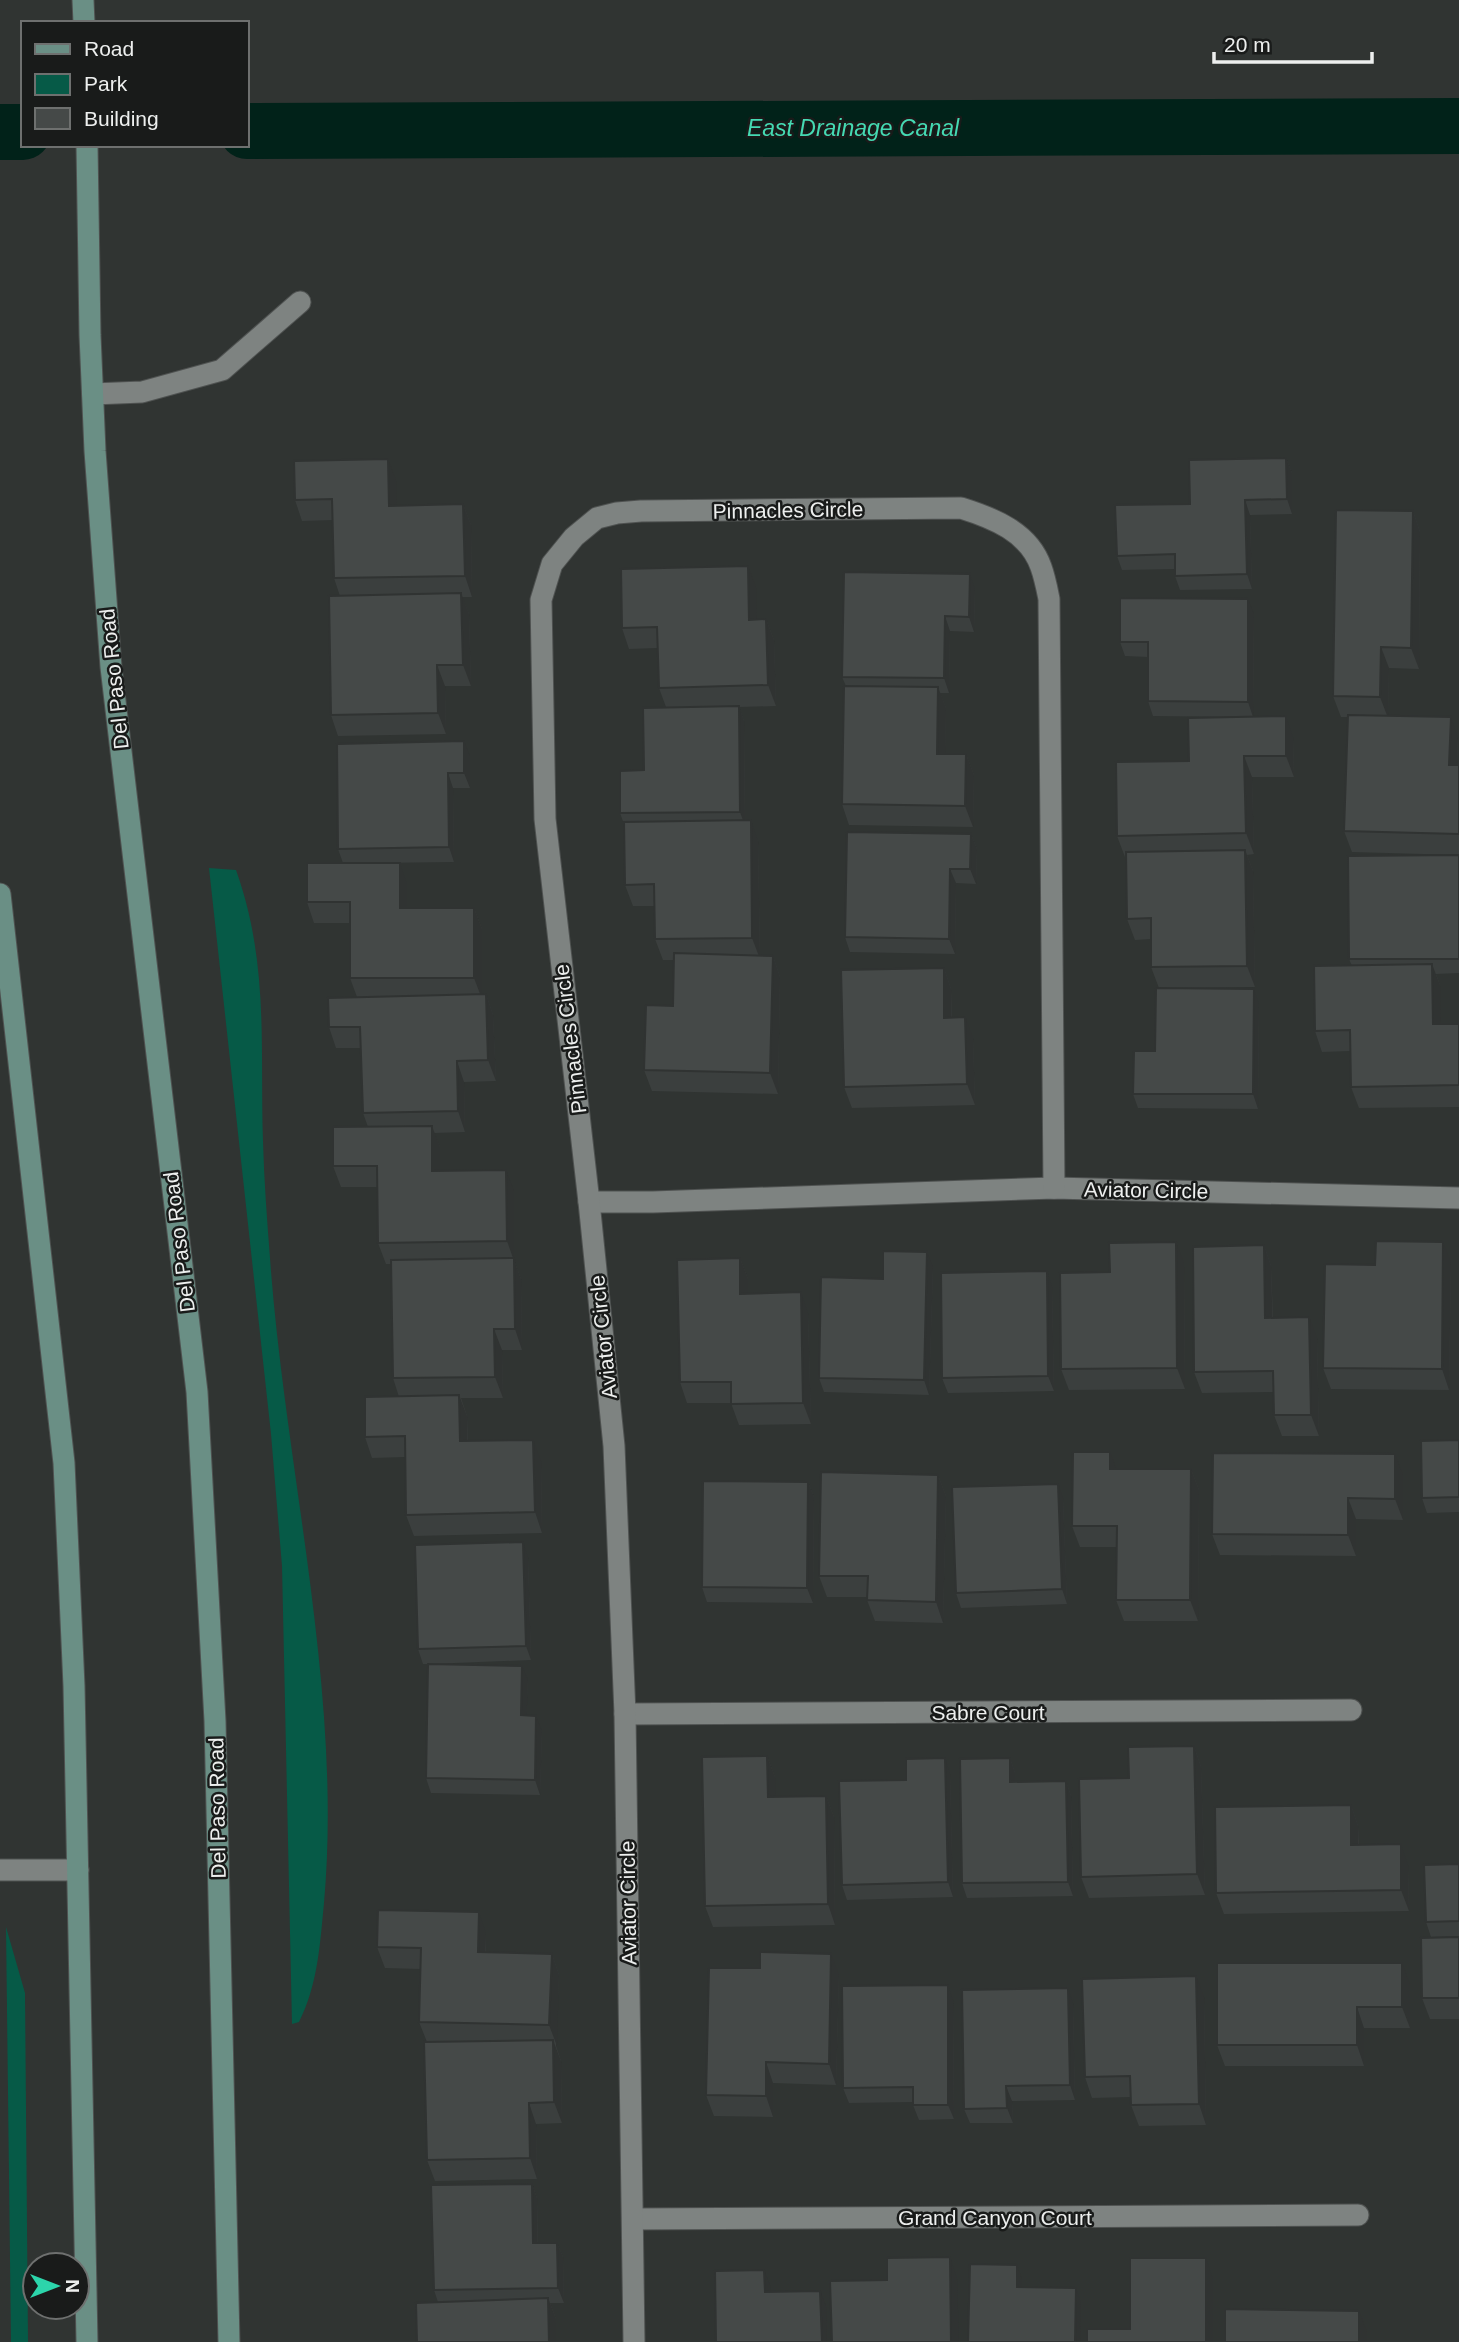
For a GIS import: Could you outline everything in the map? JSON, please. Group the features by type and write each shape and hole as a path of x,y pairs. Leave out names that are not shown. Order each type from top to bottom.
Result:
{"main road":[{"path":"83,0 84,21"},
{"name":"Del Paso Road","path":"87,147 93,394 111,667 197,1392 215,1721 229,2342"},
{"path":"0,894 64,1463 74,1686 87,2342"}],"street":[{"path":"93,394 142,392 222,370 300,302"},
{"name":"Pinnacles Circle","path":"589,1202 545,819 541,600 552,564 574,537 597,518 641,511 961,508 994,518 1021,537 1041,565 1049,599 1054,1188"},
{"name":"Aviator Circle","path":"634,2342 625,1714 614,1446 589,1202 1054,1188 1459,1198"},
{"name":"Sabre Court","path":"625,1714 1351,1710"},
{"path":"0,1870 78,1870"},
{"name":"Grand Canyon Court","path":"633,2219 1358,2216"}],"green space":[{"path":"209,868 236,870 254,938 261,1004 263,1156 277,1338 310,1580 326,1742 328,1823 319,1949 305,2008 299,2022 292,2024 282,1566 271,1434"},
{"path":"6,1927 25,1993 27,2251 21,2251 21,2321 28,2321 28,2342 11,2342"}],"building":[{"path":"1286,458 1287,499 1245,500 1247,574 1175,576 1175,554 1117,556 1115,505 1190,504 1189,460"},
{"path":"388,459 389,506 463,504 465,576 334,578 332,499 295,500 294,461"},
{"path":"1336,510 1413,511 1411,648 1381,647 1380,697 1333,696"},
{"path":"748,566 749,620 766,619 768,685 659,688 657,627 622,628 621,569"},
{"path":"844,572 970,574 969,617 945,616 944,678 842,677"},
{"path":"461,593 463,665 437,665 438,713 331,715 329,596"},
{"path":"1120,598 1248,599 1248,702 1148,701 1148,642 1120,642"},
{"path":"844,686 938,687 937,754 966,754 965,806 842,804"},
{"path":"739,706 740,812 620,813 620,771 644,770 643,708"},
{"path":"1348,715 1451,717 1449,765 1459,765 1459,834 1344,831"},
{"path":"1286,716 1286,756 1244,756 1246,833 1117,836 1116,762 1189,761 1188,718"},
{"path":"464,741 464,773 448,773 449,847 338,849 337,744"},
{"path":"751,820 752,938 655,939 654,884 625,885 624,822"},
{"path":"847,832 971,834 970,869 950,869 949,939 845,937"},
{"path":"1245,850 1247,966 1151,967 1151,918 1127,919 1126,852"},
{"path":"1459,855 1459,959 1349,959 1348,856"},
{"path":"307,863 400,863 400,908 474,908 474,978 350,978 350,902 307,902"},
{"path":"674,953 773,956 770,1073 644,1070 646,1005 673,1006"},
{"path":"1432,964 1433,1024 1459,1024 1459,1085 1351,1087 1350,1030 1315,1031 1314,966"},
{"path":"944,968 944,1018 965,1017 967,1084 844,1087 841,970"},
{"path":"1156,988 1254,989 1253,1094 1133,1094 1134,1051 1155,1051"},
{"path":"486,994 488,1060 457,1061 458,1111 363,1113 360,1027 329,1027 328,998"},
{"path":"432,1126 432,1171 506,1170 507,1241 378,1243 377,1166 333,1166 333,1127"},
{"path":"1376,1241 1443,1242 1442,1369 1323,1368 1325,1264 1375,1265"},
{"path":"1176,1242 1177,1368 1061,1369 1060,1273 1110,1272 1109,1243"},
{"path":"1264,1245 1265,1318 1309,1317 1311,1415 1274,1415 1273,1371 1194,1372 1193,1247"},
{"path":"883,1251 927,1252 924,1380 819,1378 821,1277 883,1279"},
{"path":"514,1258 515,1329 494,1329 495,1377 393,1378 391,1260"},
{"path":"740,1258 740,1294 801,1292 803,1403 731,1404 731,1382 680,1382 677,1260"},
{"path":"1047,1271 1048,1376 942,1378 941,1273"},
{"path":"459,1395 460,1441 533,1440 535,1512 406,1515 405,1436 365,1437 365,1397"},
{"path":"1459,1440 1459,1497 1422,1498 1421,1441"},
{"path":"1073,1452 1110,1452 1110,1469 1191,1469 1190,1600 1116,1600 1117,1526 1072,1526"},
{"path":"1213,1453 1395,1454 1395,1499 1348,1498 1348,1535 1212,1534"},
{"path":"821,1472 938,1475 936,1602 867,1600 868,1576 819,1576"},
{"path":"703,1481 808,1482 807,1588 702,1587"},
{"path":"1058,1484 1062,1589 956,1593 952,1487"},
{"path":"523,1542 526,1646 418,1649 415,1545"},
{"path":"428,1664 522,1666 521,1715 536,1716 535,1780 426,1778"},
{"path":"1194,1746 1197,1874 1081,1877 1079,1779 1129,1778 1128,1747"},
{"path":"767,1756 768,1797 826,1796 828,1904 705,1906 702,1757"},
{"path":"945,1758 948,1882 842,1885 839,1781 906,1780 906,1759"},
{"path":"1010,1758 1010,1782 1066,1781 1068,1882 962,1883 960,1759"},
{"path":"1351,1805 1351,1845 1401,1844 1401,1890 1216,1893 1215,1807"},
{"path":"1459,1864 1459,1921 1426,1922 1424,1865"},
{"path":"378,1910 479,1912 478,1952 552,1954 549,2025 419,2022 421,1948 377,1947"},
{"path":"1459,1937 1459,1998 1422,1998 1421,1938"},
{"path":"760,1952 831,1954 829,2064 766,2062 766,2096 706,2095 709,1968 760,1968"},
{"path":"1217,1963 1402,1963 1402,2007 1357,2007 1357,2045 1217,2045"},
{"path":"1196,1976 1199,2104 1131,2105 1130,2076 1085,2077 1082,1979"},
{"path":"948,1985 948,2105 913,2105 913,2087 843,2088 842,1986"},
{"path":"1068,1988 1070,2085 1006,2086 1007,2108 964,2109 962,1990"},
{"path":"553,2040 554,2102 529,2103 530,2158 427,2160 424,2042"},
{"path":"532,2184 533,2243 557,2243 558,2288 434,2290 431,2185"},
{"path":"950,2257 951,2342 832,2342 830,2281 887,2280 887,2258"},
{"path":"1130,2258 1206,2258 1206,2342 1087,2342 1087,2329 1130,2329"},
{"path":"970,2264 1017,2265 1017,2287 1076,2288 1075,2342 968,2342"},
{"path":"764,2270 765,2292 820,2291 822,2342 716,2342 715,2271"},
{"path":"548,2298 549,2342 417,2342 416,2303"},
{"path":"1225,2309 1359,2311 1359,2342 1225,2342"}],"waterway":[{"name":"East Drainage Canal","path":"248,131 1459,126"},
{"name":"East Drainage Canal","path":"0,132 21,132"}]}
